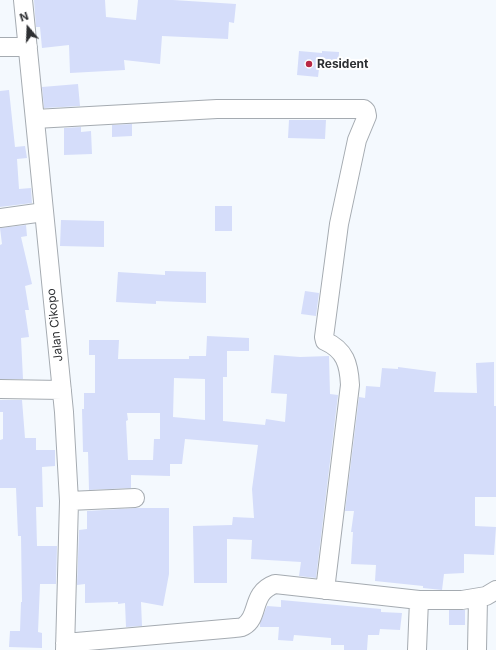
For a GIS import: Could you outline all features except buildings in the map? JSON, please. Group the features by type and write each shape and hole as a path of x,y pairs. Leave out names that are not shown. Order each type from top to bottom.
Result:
{"street":[{"name":"Jalan Cikopo","path":"23,0 62,390 69,501 65,647"},
{"path":"0,47 28,47"},
{"path":"35,119 217,109 364,109 366,111 367,116 357,140 338,224 324,337 325,341 335,345 345,358 350,385 325,590"},
{"path":"0,218 44,212"},
{"path":"0,389 62,390"},
{"path":"69,501 135,498"},
{"path":"65,647 244,626 250,620 262,592 275,584 419,600 462,600 478,598 486,596 496,590"},
{"path":"476,650 478,598"},
{"path":"417,650 419,600"}],"place":[{"name":"Resident","path":"309,64"}]}
